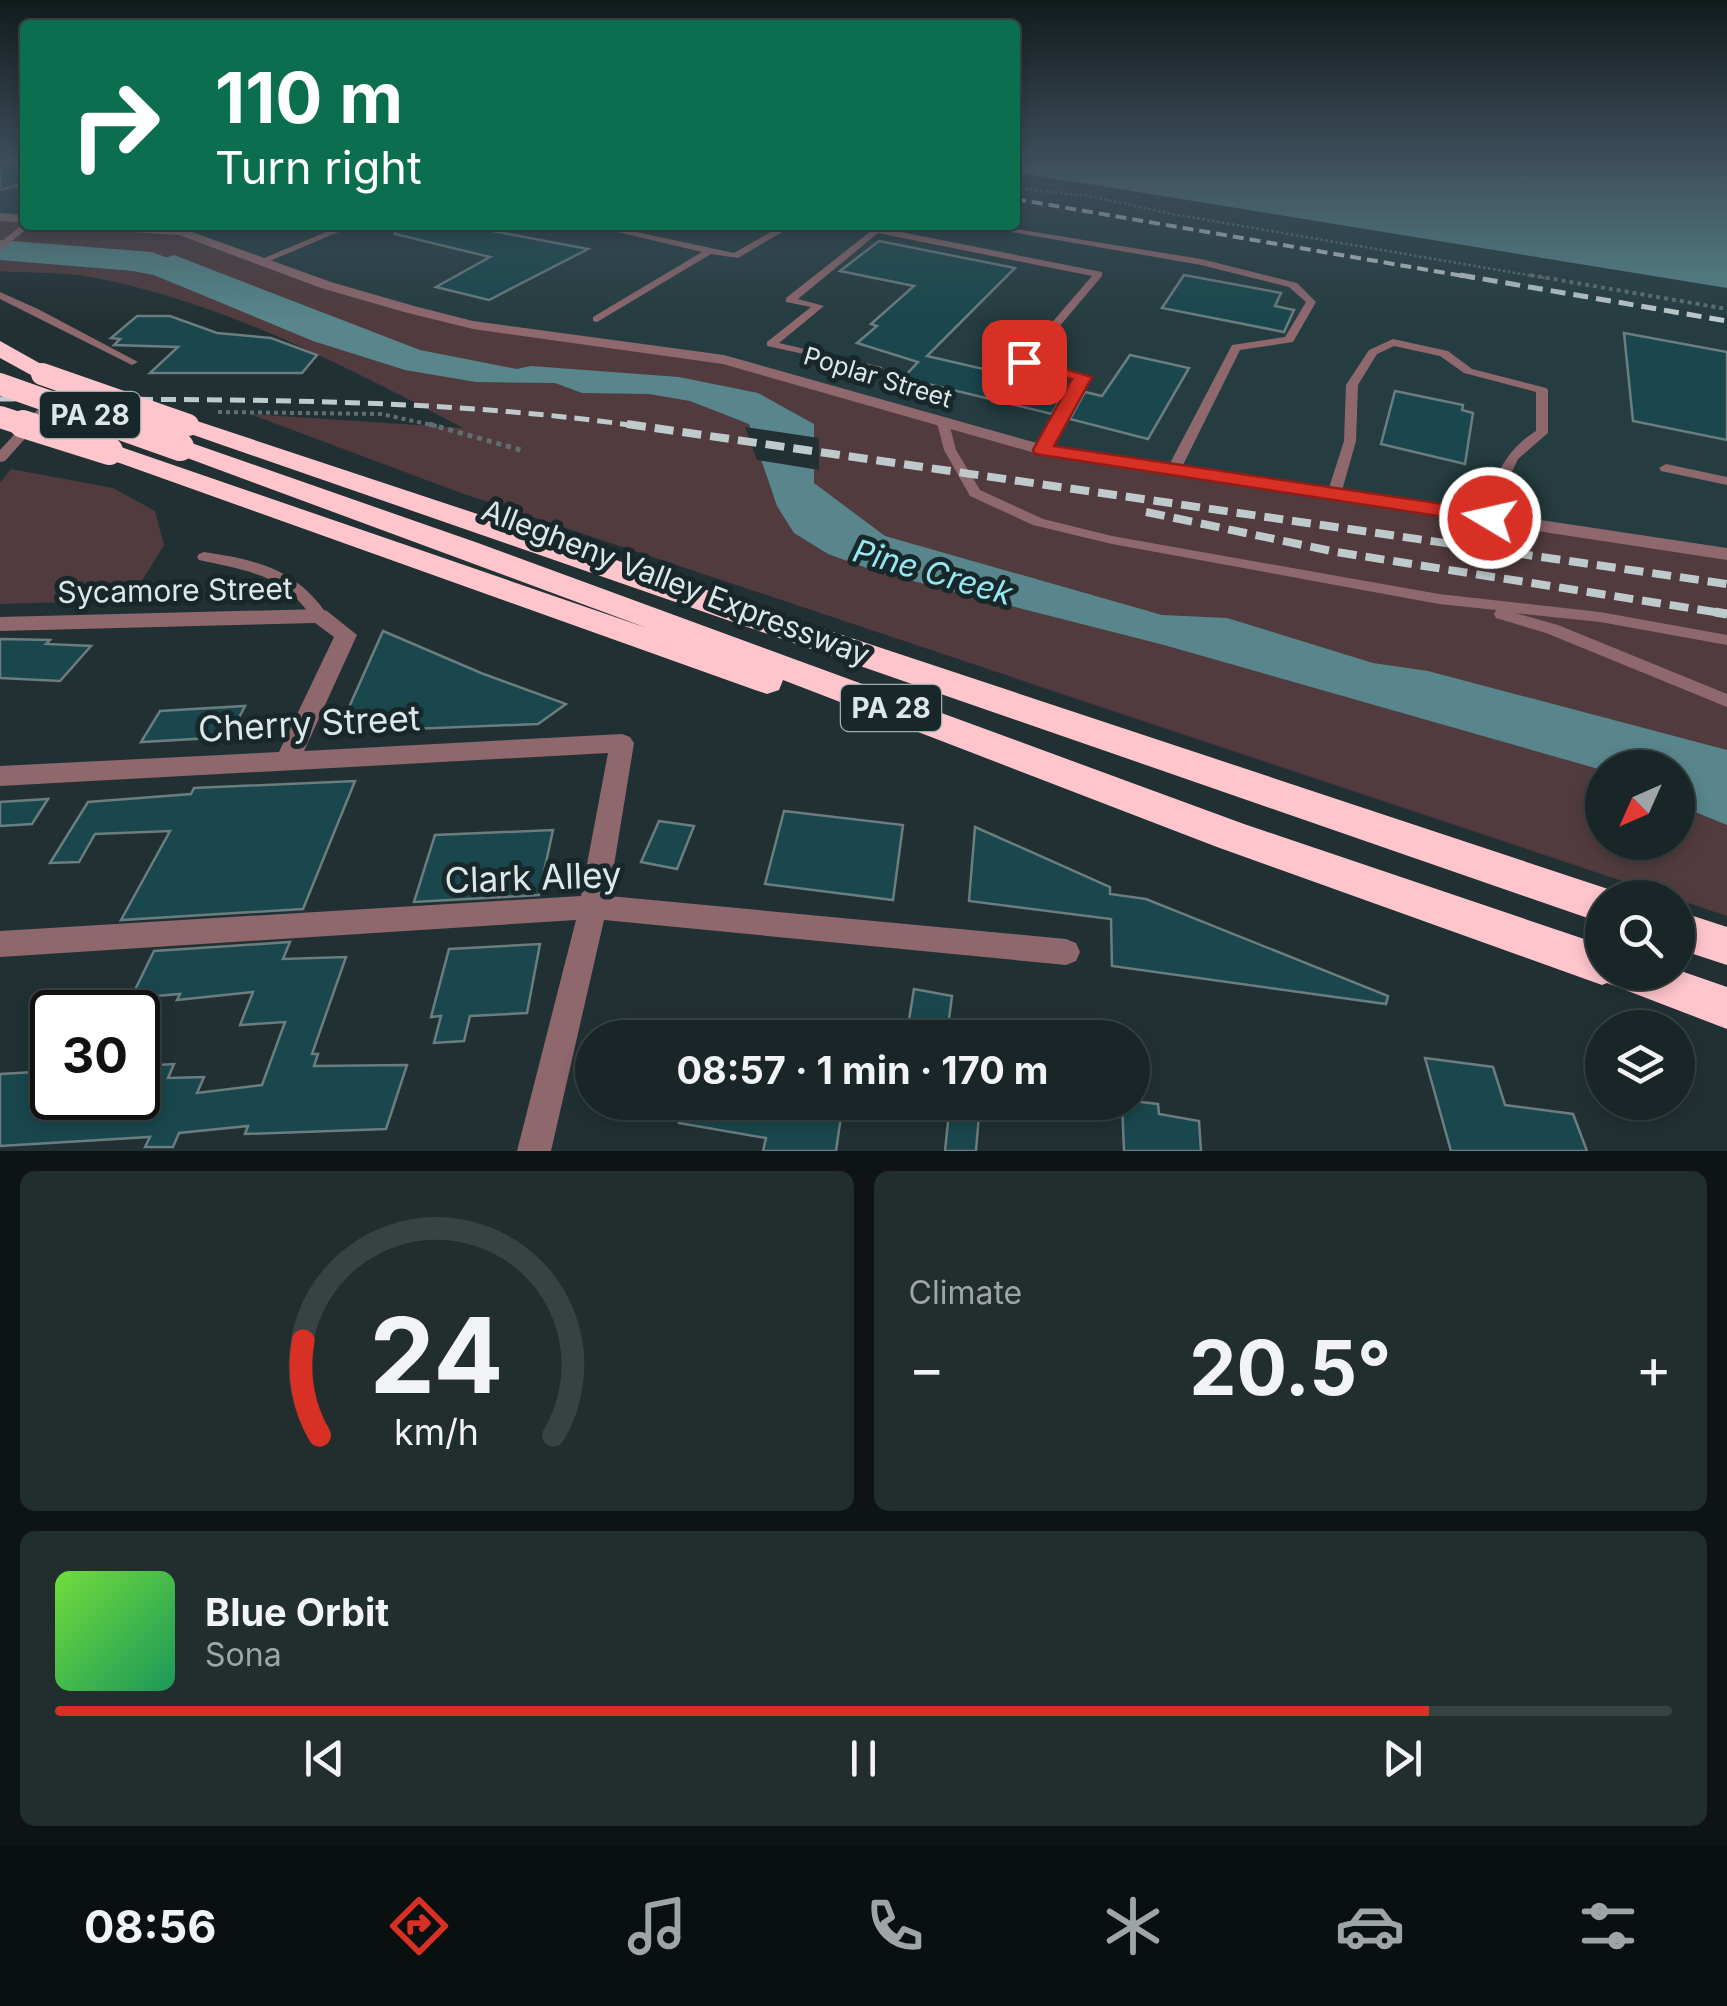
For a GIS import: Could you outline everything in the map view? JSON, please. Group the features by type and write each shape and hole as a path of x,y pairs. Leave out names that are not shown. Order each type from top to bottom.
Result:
{"highway":[{"path":"0,348 42,374"},
{"name":"Allegheny Valley Expressway","path":"0,359 1585,899"},
{"name":"Allegheny Valley Expressway","path":"0,384 468,548 1231,836 1585,959"},
{"path":"0,417 109,451 608,629 1231,836"},
{"path":"1695,936 1727,946"},
{"path":"1676,990 1727,1008"}],"street":[{"name":"Poplar Street","path":"183,230 326,285 457,321 724,360 1042,450 1727,554"},
{"name":"Sycamore Street","path":"0,624 320,616 346,634 288,758"},
{"name":"Cherry Street","path":"0,776 622,742 594,908"},
{"name":"Clark Alley","path":"0,944 594,908 1066,952"},
{"path":"534,1151 594,908"}],"lane":[{"path":"0,248 20,227"},
{"path":"262,261 339,230"},
{"path":"615,230 735,256 781,230"},
{"path":"878,369 771,344 819,306 790,300 876,230 1100,274 1024,362 1083,377 1042,450"},
{"path":"1006,230 1201,262 1293,285 1311,302 1290,340 1236,348 1174,469"},
{"path":"597,318 710,251"},
{"path":"0,295 57,318 79,336 132,362"},
{"path":"1334,494 1350,440 1352,385 1374,352 1393,342 1444,353 1468,371 1542,390 1542,433 1521,444 1511,459 1502,474 1490,518"},
{"path":"0,458 44,410"},
{"path":"943,423 950,450 975,493 1038,522 1112,540 1470,603 1600,617 1727,640"},
{"path":"1666,468 1727,482"},
{"path":"204,557 276,573 308,596 320,616"},
{"path":"1470,603 1552,629 1727,701"}],"path":[{"path":"1175,213 1727,309"},
{"path":"277,412 380,414 471,433 524,451"}],"shaded area":[{"path":"0,213 20,213 20,230 1020,230 1020,213 1265,213 1727,288 1727,566 1202,484 0,228"},
{"path":"0,217 20,219 20,230 181,232 282,270 473,325 724,360 1042,450 1727,554 1727,916 1695,905 1695,880 1619,880 461,493 250,414 463,428 280,337 184,301 85,276 0,271"},
{"path":"11,469 113,488 155,511 164,545 130,600 0,604 0,483"}],"water":[{"path":"1265,213 1727,213 1727,288"},
{"path":"174,255 420,350 517,369 531,366 679,377 758,393 814,424 814,483 885,536 1162,615 1227,618 1373,663 1428,671 1727,750 1727,825 1695,812 1695,750 1585,750 1585,765 1164,645 878,572 828,554 794,533 777,506 749,424 690,401 649,394 582,393 555,383 476,382 405,370 313,341 154,275 127,270"}],"pier":[{"path":"745,427 819,438 819,470 757,460"}],"building":[{"path":"395,230 487,230 588,249 489,300 436,287 490,257 395,234"},
{"path":"879,241 1015,268 927,356 1066,388 1052,414 903,378 918,362 857,343 877,326 871,324 914,286 840,271"},
{"path":"1184,275 1281,293 1275,306 1294,310 1284,332 1162,308"},
{"path":"137,316 170,316 217,333 271,338 317,355 302,373 150,373 178,347 114,345 120,339 111,338"},
{"path":"1624,333 1727,352 1727,440 1633,421"},
{"path":"1130,355 1189,368 1148,439 1070,419 1085,392 1102,396"},
{"path":"1395,391 1463,405 1462,410 1473,413 1465,464 1381,444"},
{"path":"383,631 566,704 538,724 338,732"},
{"path":"0,639 91,646 60,681 0,678"},
{"path":"245,706 229,737 141,742 160,711"},
{"path":"355,781 303,909 121,920 170,831 95,834 79,862 50,863 88,802 191,794 194,788"},
{"path":"48,799 32,824 0,826 0,802"},
{"path":"784,811 903,825 893,900 765,884"},
{"path":"659,821 694,826 677,869 641,862"},
{"path":"975,827 1110,887 1110,894 1146,899 1388,996 1386,1004 1112,966 1111,919 969,901"},
{"path":"553,830 539,895 414,902 435,835"},
{"path":"290,942 283,959 346,957 312,1054 318,1054 314,1066 407,1065 386,1129 245,1134 248,1126 179,1133 173,1147 145,1147 150,1137 0,1146 0,1074 30,1072 30,1120 160,1120 160,1065 174,1064 168,1078 204,1077 197,1093 262,1085 285,1022 240,1025 253,992 177,1000 180,994 160,996 160,990 135,990 154,951"},
{"path":"540,944 527,1013 470,1016 464,1041 434,1043 441,1016 431,1017 449,949"},
{"path":"914,989 952,996 949,1020 909,1020"},
{"path":"1425,1058 1493,1067 1505,1105 1573,1114 1587,1151 1451,1151"},
{"path":"1150,1103 1158,1104 1159,1114 1199,1121 1201,1151 1124,1151 1123,1120 1150,1120"},
{"path":"840,1120 836,1151 763,1151 766,1138 679,1123"},
{"path":"948,1120 979,1120 976,1151 945,1151"}],"waterway":[{"name":"Pine Creek","path":"0,250 152,262 218,289"}],"railway":[{"path":"1095,213 1475,278"},
{"path":"1460,275 1727,321"},
{"path":"0,399 403,405 644,427"},
{"path":"627,424 1727,584"},
{"path":"1146,512 1336,552 1727,614 1715,612"}],"route":[{"path":"1024,362 1083,377 1042,450 1490,518"}]}
